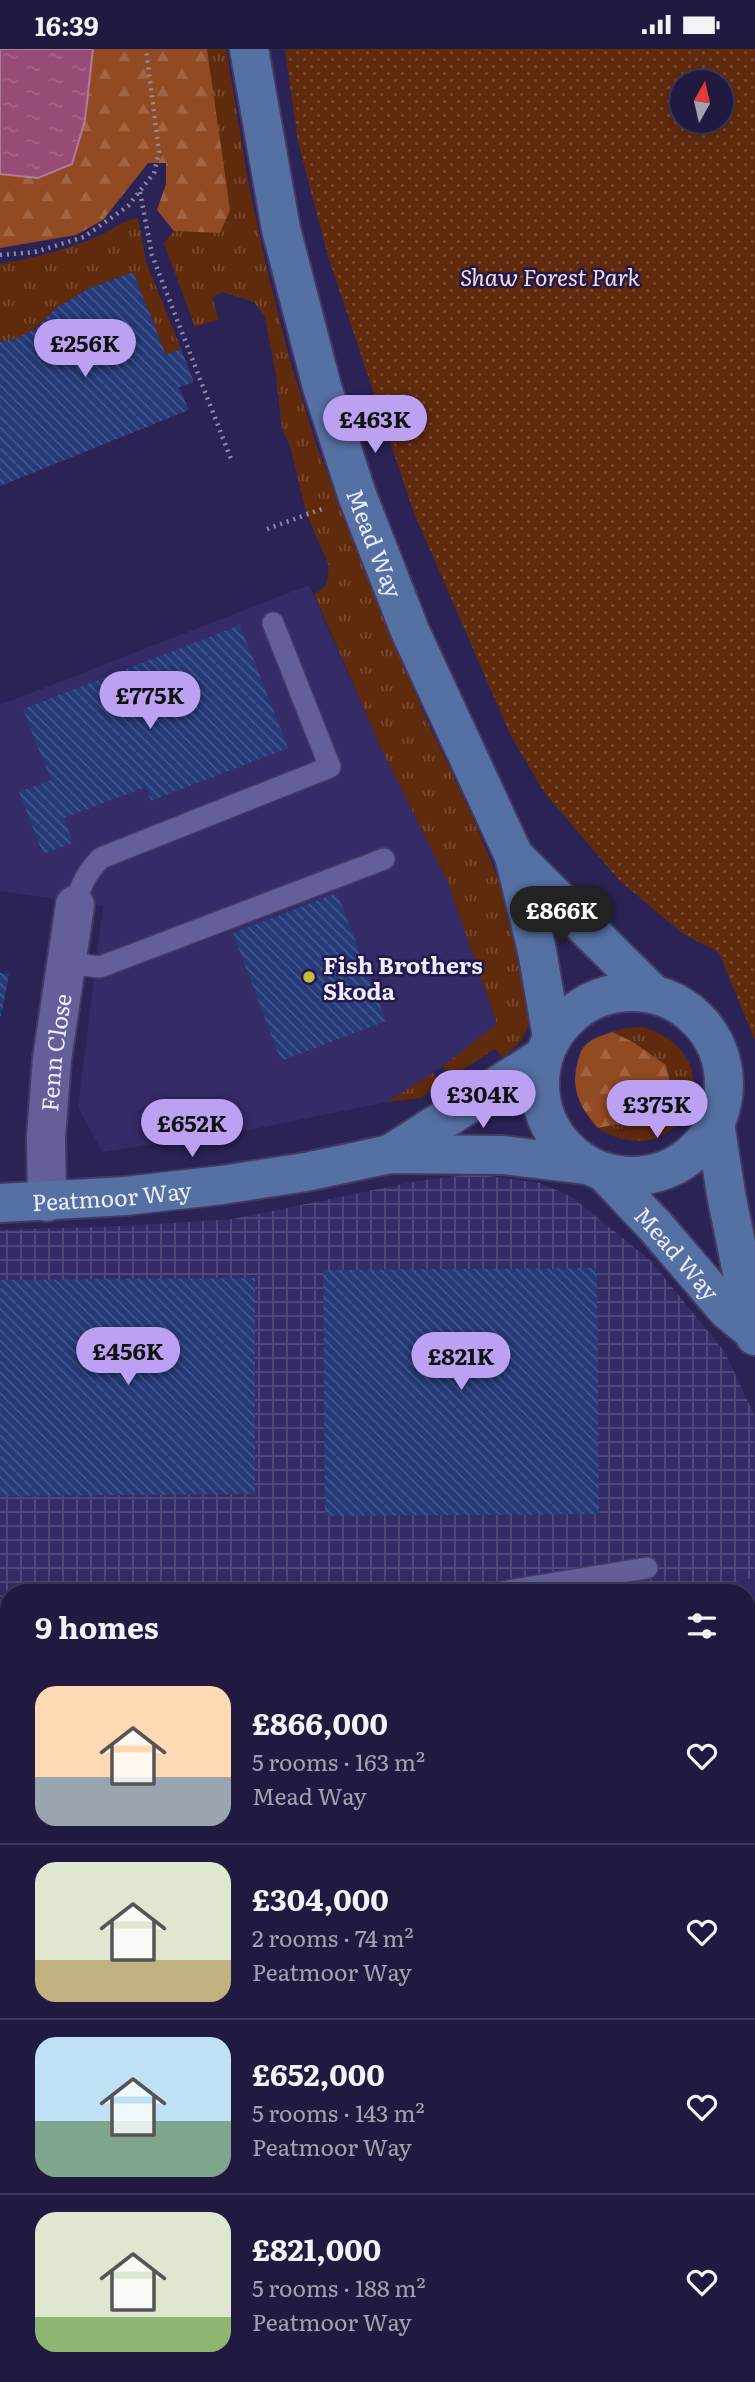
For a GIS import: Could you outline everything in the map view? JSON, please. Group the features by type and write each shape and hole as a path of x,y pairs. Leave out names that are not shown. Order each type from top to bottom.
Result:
{"main road":[{"name":"Mead Way","path":"249,49 281,229 322,387 357,495 410,631 514,856 537,951 548,1046"},
{"name":"Mead Way","path":"514,856 653,994"},
{"path":"624,992 653,994 680,1005 702,1024 716,1046 723,1072 723,1098 715,1123 700,1147 679,1164 653,1174 625,1177 596,1169 570,1153 550,1128 540,1098 540,1066 548,1046 570,1014 596,999 624,992"},
{"name":"Peatmoor Way","path":"390,1154 548,1046"},
{"name":"Mead Way","path":"715,1123 728,1205 754,1334"},
{"name":"Peatmoor Way","path":"0,1203 125,1196 222,1185 306,1172 390,1154 503,1155 596,1169"},
{"name":"Mead Way","path":"596,1169 656,1227 727,1310 754,1334"}],"street":[{"name":"Fenn Close","path":"47,1202 46,1137 52,1059 75,905"}],"lane":[{"path":"75,905 90,868 101,858 330,767 274,623"},
{"path":"66,963 100,967 384,859"},
{"path":"550,1584 647,1568"}],"path":[{"path":"0,255 34,252 84,237 120,213 154,173 159,152 146,49"},
{"path":"140,192 152,255 231,459"},
{"path":"267,529 357,495"}],"shaded area":[{"path":"309,585 382,750 448,883 497,1025 433,1073 387,1102 249,1130 102,1152 78,1107 103,906 0,891 0,705"},
{"path":"474,1174 540,1183 572,1197 650,1260 724,1351 755,1416 755,1578 725,1584 0,1584 0,1230 233,1219 417,1181"},
{"path":"755,1578 755,1584 725,1584"}],"green space":[{"path":"93,49 207,49 230,210 220,233 174,231 157,210 166,184 166,163 148,163 103,220 76,235 0,248 0,174 38,178 85,120"},
{"path":"207,49 226,49 249,186 267,270 291,364 318,450 423,712 473,818 502,889 528,979 531,1013 521,1041 503,1058 495,1049 451,1077 443,1066 497,1024 448,883 382,750 314,594 327,583 329,566 306,512 291,449 282,428 265,317 254,302 222,292 214,296 213,300 219,319 195,327 164,243 174,231 220,233 214,108"},
{"name":"Shaw Forest Park","path":"285,49 755,49 755,1040 719,953 682,933 620,881 544,792 511,736 414,513 328,256 298,142"},
{"path":"138,218 146,262 181,349 166,355 133,272 88,289 56,308 36,328 18,338 0,342 0,264 73,246"},
{"path":"643,1027 673,1042 689,1063 694,1086 688,1109 675,1127 654,1139 628,1140 598,1128 648,1118 670,1107 633,1042 612,1032"},
{"path":"612,1032 633,1042 666,1065 672,1090 670,1107 648,1118 598,1128 587,1115 577,1093 576,1069 580,1052 586,1045"},
{"path":"433,1073 441,1084 420,1098 387,1102"}],"water":[{"path":"0,49 93,49 85,120 72,164 38,178 0,174"}],"building":[{"path":"133,272 166,355 181,349 194,382 179,387 189,410 0,486 0,342 18,338 36,328 56,308 88,289"},
{"path":"240,625 288,748 151,801 146,787 64,818 73,843 43,854 19,792 51,780 23,709"},
{"name":"Fish Brothers Skoda","path":"337,893 386,1021 281,1061 233,933"},
{"path":"0,973 9,974 1,1016 0,1016"},
{"path":"597,1268 599,1514 325,1516 323,1270"},
{"path":"255,1278 255,1494 0,1496 0,1280"}],"place":[{"name":"Fish Brothers Skoda","path":"309,977"}]}
